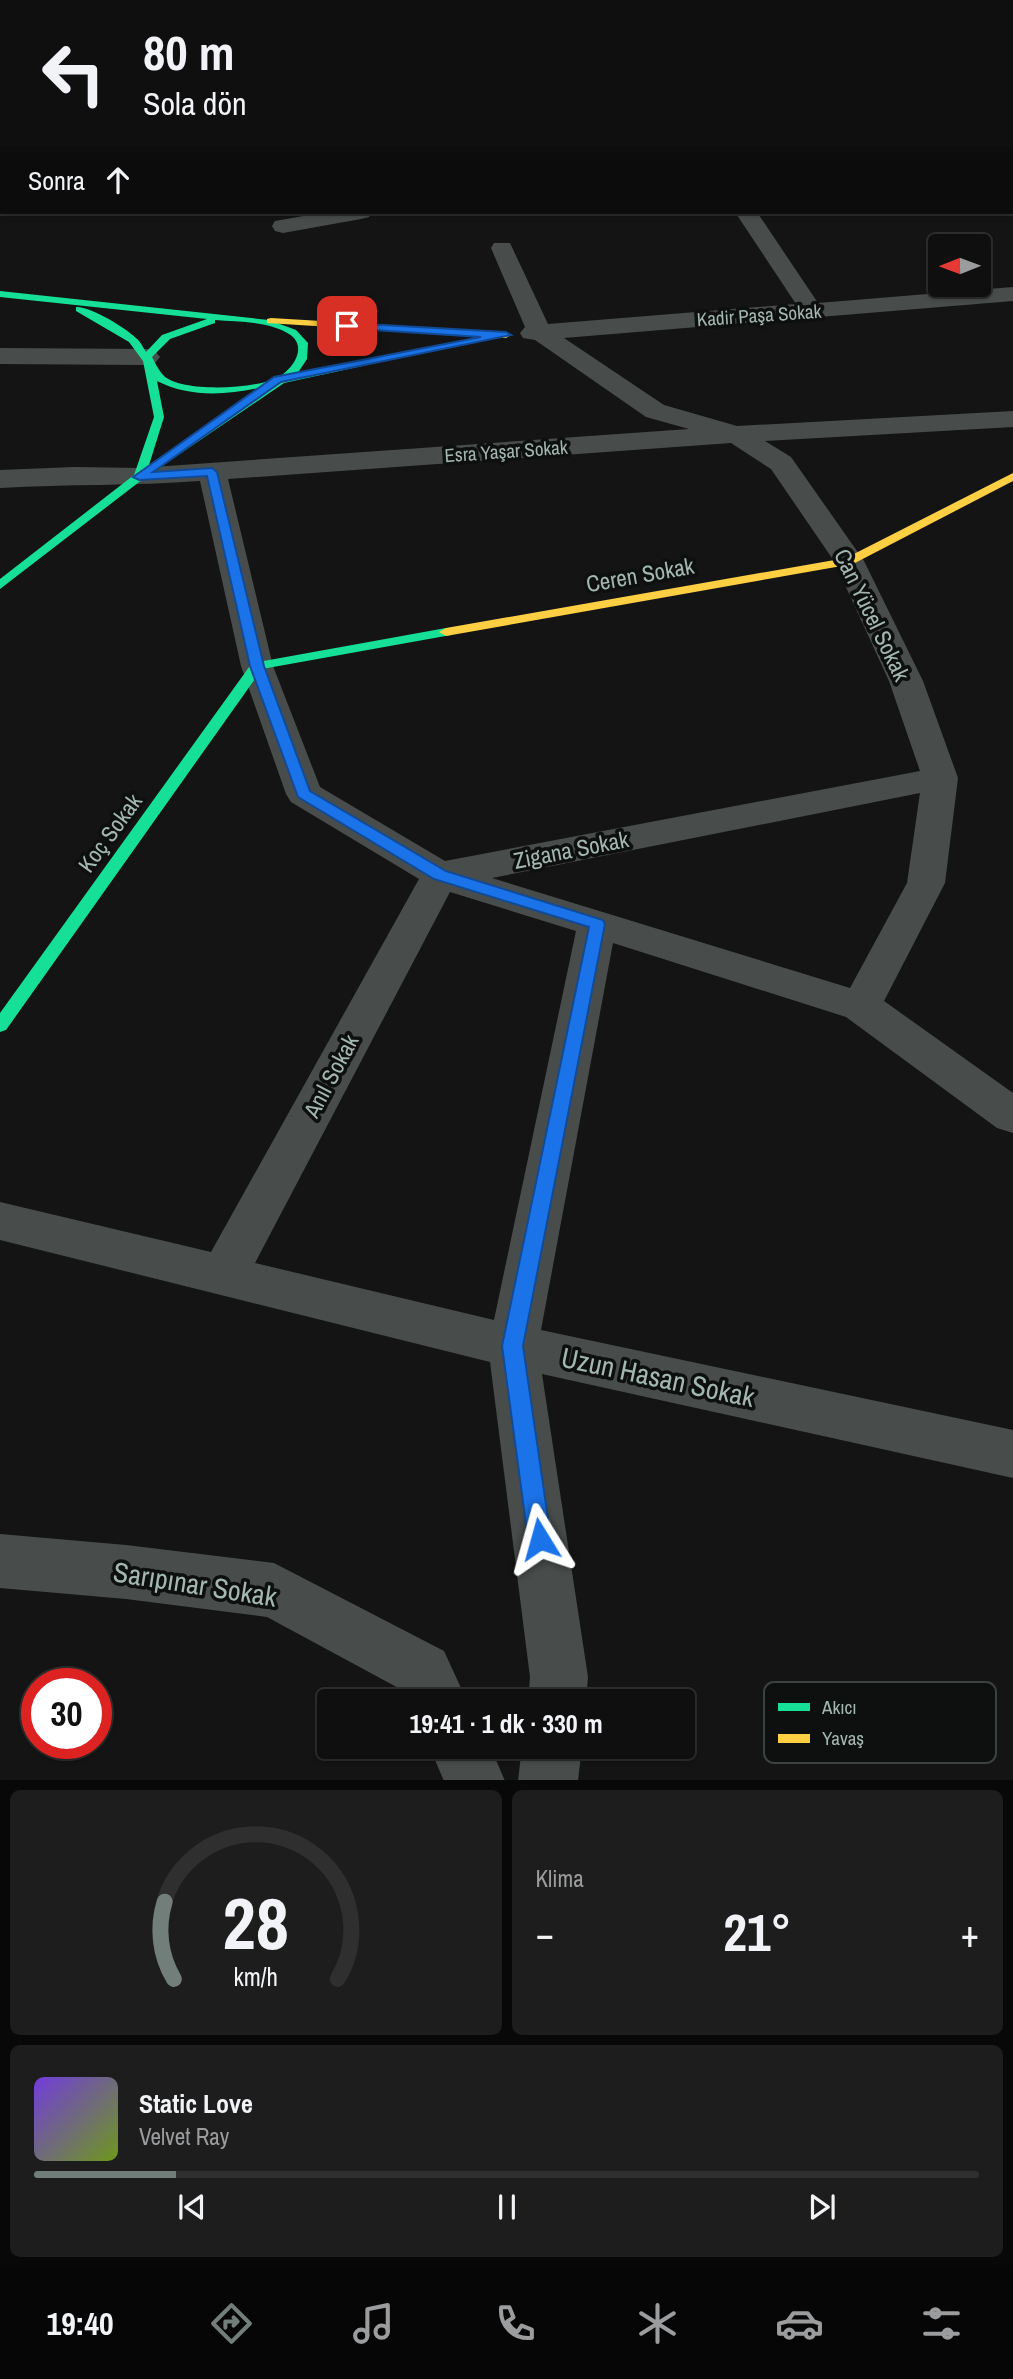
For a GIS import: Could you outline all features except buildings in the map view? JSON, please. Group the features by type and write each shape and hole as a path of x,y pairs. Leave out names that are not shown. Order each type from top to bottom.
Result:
{"street":[{"path":"283,226 350,214"},
{"path":"747,214 813,312"},
{"path":"502,248 539,332"},
{"path":"0,293 241,319 285,327 299,336 306,347 305,358 296,370 139,477 0,585"},
{"name":"Kadir Paşa Sokak","path":"147,357 149,369 161,379 179,386 203,390 255,387 278,380 506,335 1013,294"},
{"path":"62,300 113,324 147,357 159,417 139,477"},
{"path":"147,357 154,345 178,330 214,321 241,319"},
{"name":"Kadir Paşa Sokak","path":"241,319 506,335"},
{"name":"Can Yücel Sokak","path":"539,332 654,411 736,434 781,463 849,561 906,681 940,778 926,883 861,1006"},
{"path":"0,356 147,357"},
{"name":"Esra Yaşar Sokak","path":"0,479 74,475 139,477 736,434 1013,419"},
{"path":"212,472 257,666 304,794 440,875 861,1006 1013,1116"},
{"name":"Ceren Sokak","path":"257,666 849,561 1013,476"},
{"name":"Koç Sokak","path":"0,1026 257,666"},
{"name":"Zigana Sokak","path":"440,875 940,778"},
{"name":"Anıl Sokak","path":"223,1276 440,875"},
{"path":"558,1689 559,1677 513,1346 597,924"},
{"name":"Uzun Hasan Sokak","path":"0,1221 513,1346 1013,1454"},
{"name":"Sarıpınar Sokak","path":"0,1562 126,1572 274,1590 424,1671 432,1689"},
{"path":"465,1759 475,1780"},
{"path":"548,1780 550,1759"}],"traffic: fast":[{"path":"0,294 265,322 293,332 303,343 304,350 296,370 139,477 0,585"},
{"path":"80,309 133,340 160,378 173,385 203,391 250,387 449,346"},
{"path":"139,477 159,417 147,357 166,337 211,321"},
{"path":"0,1026 257,666 446,632"}],"traffic: slow":[{"path":"271,321 506,335"},
{"path":"446,632 849,561 1013,476"}],"route":[{"path":"347,326 506,335 278,380 139,477 212,472 257,666 304,794 440,875 597,924 513,1346 540,1539"}]}
